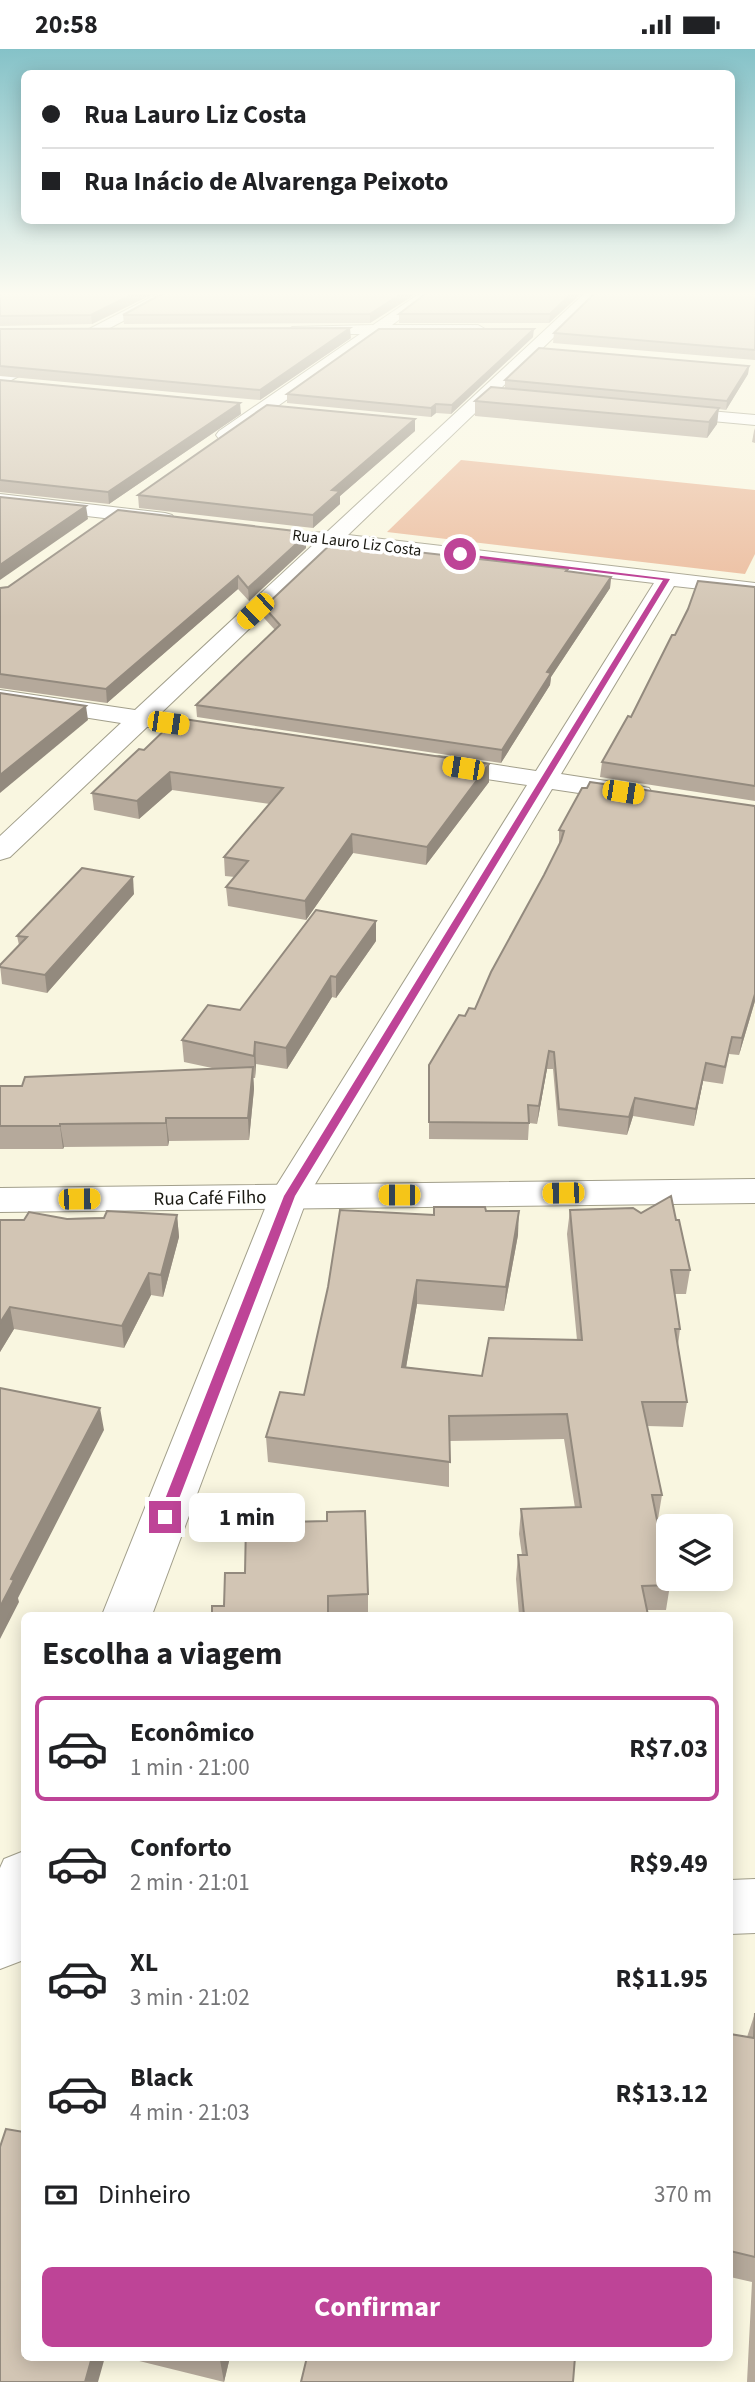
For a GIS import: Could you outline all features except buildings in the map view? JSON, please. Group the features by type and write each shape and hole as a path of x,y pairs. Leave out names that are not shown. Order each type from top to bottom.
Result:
{"street":[{"path":"210,446 274,401"},
{"path":"0,851 477,401"},
{"path":"236,405 291,411"},
{"path":"647,410 755,421"},
{"path":"424,423 451,426"},
{"path":"91,529 135,498"},
{"path":"0,500 181,521"},
{"name":"Rua Lauro Liz Costa","path":"290,534 755,589"},
{"path":"128,1612 289,1196 667,579"},
{"path":"0,697 181,725"},
{"path":"410,759 663,798"},
{"name":"Rua Café Filho","path":"0,1200 755,1191"},
{"path":"7,1932 21,1888"},
{"path":"733,1907 755,1906"}],"shaded area":[{"path":"461,460 755,490 755,554 745,574 387,532"}],"route":[{"path":"165,1517 289,1196 667,579 460,554"}]}
